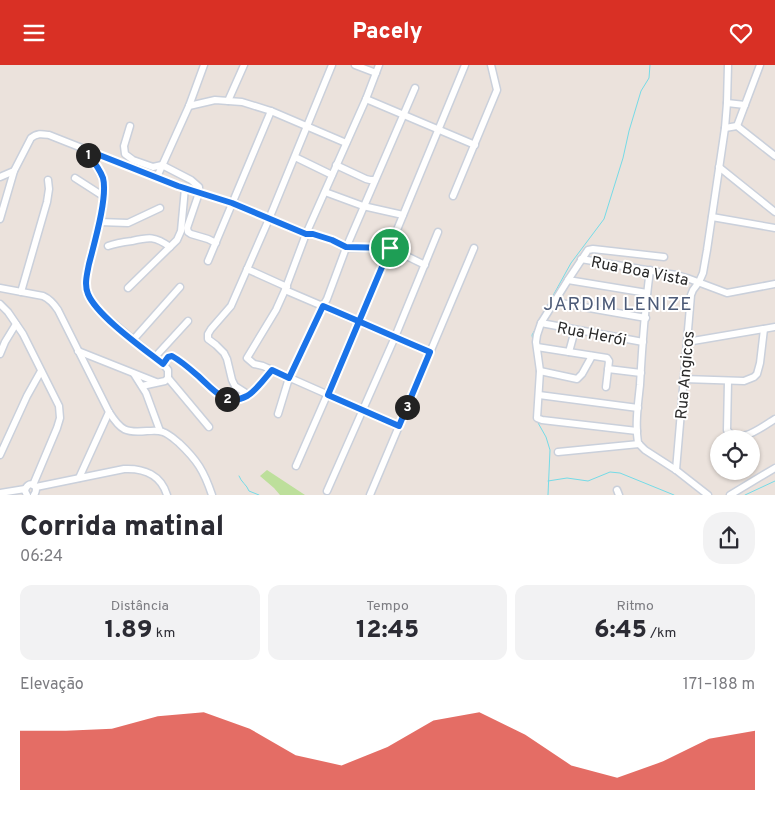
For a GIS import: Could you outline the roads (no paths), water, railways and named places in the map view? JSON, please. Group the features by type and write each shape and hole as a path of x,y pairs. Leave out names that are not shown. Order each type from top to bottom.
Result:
{"street":[{"path":"157,177 189,106 204,65"},
{"path":"228,101 244,65"},
{"path":"249,395 234,386 224,353 207,338 208,334 230,306 308,127 332,65"},
{"path":"356,65 376,73"},
{"path":"379,65 366,99 306,234 286,288 276,310 247,358 254,364 263,366 399,426"},
{"path":"296,466 360,322 464,65"},
{"path":"453,195 497,90 491,65"},
{"name":"Rua Angicos","path":"676,470 691,295 702,273 712,217 725,128 728,65"},
{"path":"737,126 760,65"},
{"path":"278,413 289,378 327,299 363,206 415,88"},
{"path":"366,99 475,145"},
{"path":"189,106 215,100 242,102 270,111 346,143"},
{"path":"727,103 745,105"},
{"path":"208,261 270,111"},
{"path":"130,126 124,146 125,154 133,160 152,167 162,165 191,180 199,187 199,193 187,228 188,232 216,243"},
{"path":"725,128 737,126 774,152"},
{"path":"0,219 14,171 28,142 35,135 41,134 49,135 137,171 232,203 306,234 313,234 332,240 346,247 390,248 425,265"},
{"path":"84,149 104,181 99,222 86,275 88,295 105,317 163,364 168,370 168,378 209,427"},
{"path":"295,157 332,175"},
{"path":"336,165 370,180 375,180"},
{"path":"719,167 775,211"},
{"path":"0,177 14,171"},
{"path":"75,178 103,196"},
{"path":"21,291 49,195 48,180"},
{"path":"128,288 177,240 180,231 185,188"},
{"path":"325,192 363,206 403,215"},
{"path":"99,222 128,223 160,209"},
{"path":"712,217 775,228"},
{"path":"326,491 395,337 438,232"},
{"path":"108,246 147,237 158,239 170,247"},
{"path":"370,495 474,248"},
{"name":"Rua Boa Vista","path":"637,431 538,418 540,371 537,335 541,323 585,252 590,249 664,257"},
{"name":"Rua Boa Vista","path":"581,259 687,278 727,293 775,284"},
{"path":"247,269 323,306 430,352"},
{"path":"650,270 638,408 637,431 639,444 708,495"},
{"path":"568,280 647,293"},
{"path":"133,340 180,287"},
{"path":"0,288 21,291 49,299 58,310 109,412 118,425 126,431 160,431 174,438 192,456 204,475 212,495"},
{"path":"555,302 646,318"},
{"path":"0,304 23,334 59,406 60,418 57,428 34,486"},
{"path":"155,357 188,321"},
{"name":"Rua Herói","path":"541,323 643,343"},
{"path":"0,354 3,343 16,324"},
{"path":"687,342 775,327"},
{"path":"684,379 744,381 750,379 757,374 764,329"},
{"path":"569,352 575,330"},
{"path":"537,347 607,359 609,361 606,387"},
{"path":"78,351 157,382"},
{"path":"163,364 168,357 172,356 188,367 217,393 228,399 238,399 249,395 272,370"},
{"path":"540,371 577,379 592,356"},
{"path":"608,369 641,373"},
{"path":"0,455 26,396 41,371"},
{"path":"134,373 142,386 160,431"},
{"path":"142,386 162,382 168,378"},
{"path":"728,381 727,430 729,434 743,437 775,419"},
{"path":"539,395 638,408"},
{"path":"79,478 109,412"},
{"path":"558,452 639,444"},
{"path":"0,493 26,492 28,485 34,486 134,468 141,469 155,477 163,486 167,495"},
{"path":"730,495 775,468"},
{"path":"34,486 37,491 34,495"}],"waterway":[{"path":"544,312 571,263 604,219 641,91 649,78 650,65"},
{"path":"533,341 532,335 537,326"},
{"path":"537,421 546,437 550,450 548,495"},
{"path":"548,481 567,478 588,481 610,472 620,473 674,495"},
{"path":"239,476 249,491 259,495"},
{"path":"745,495 775,481"}],"district":[{"name":"JARDIM LENIZE","path":"618,303"}]}
